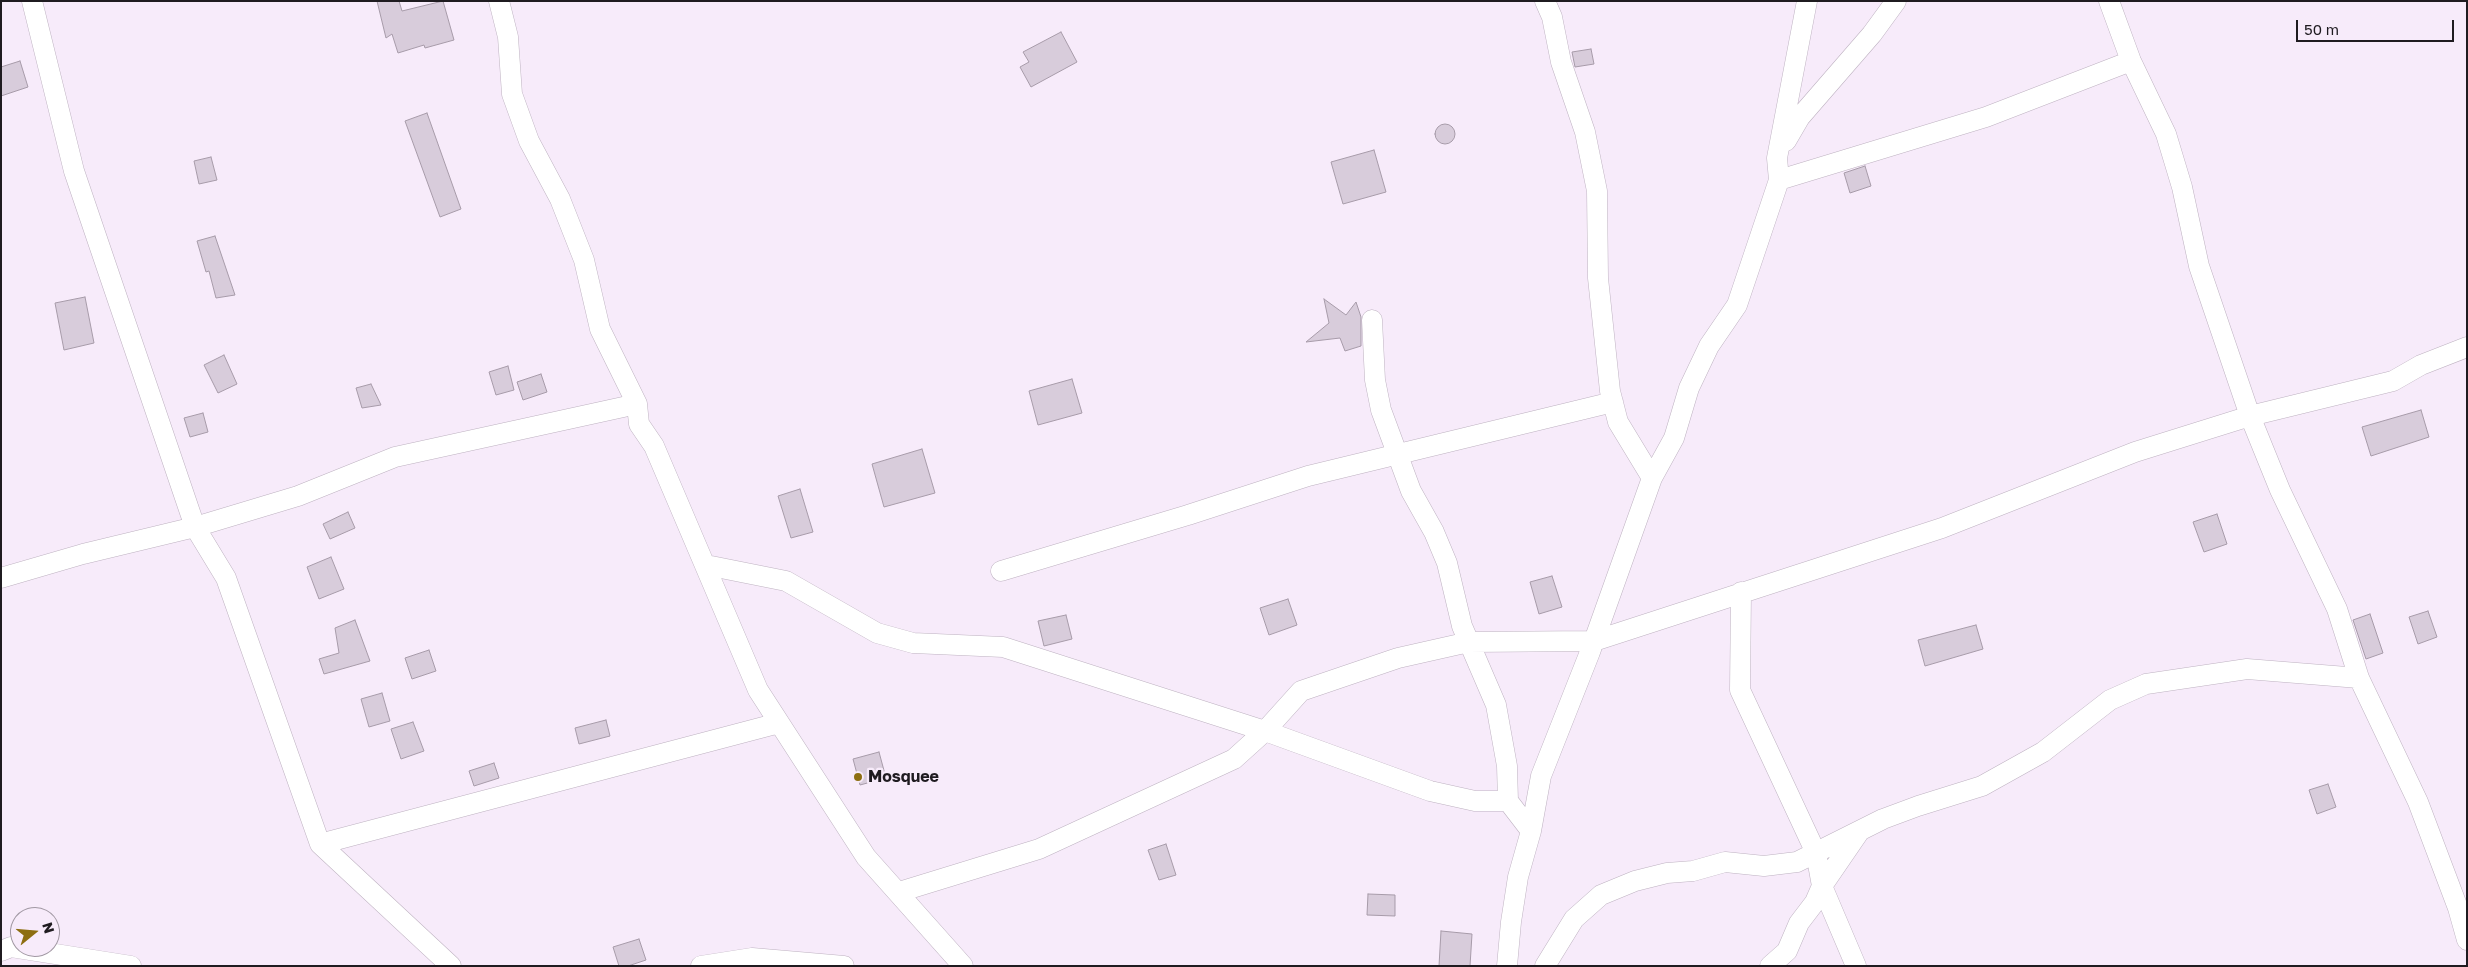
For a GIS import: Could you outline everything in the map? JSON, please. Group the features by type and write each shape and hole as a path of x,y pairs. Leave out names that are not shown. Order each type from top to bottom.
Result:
{"street":[{"path":"32,1 74,172 195,527 226,578 320,844 450,966"},
{"path":"499,1 508,37 512,94 529,141 560,199 584,260 600,329 637,404 639,424 654,446 758,690 866,857 963,966"},
{"path":"1545,1 1552,17 1561,62 1585,132 1597,191 1598,278 1605,349 1613,402 1618,422 1652,478"},
{"path":"1508,966 1511,922 1518,877 1531,831 1541,776 1594,641 1652,478 1674,438 1690,388 1709,346 1737,305 1779,180 1777,158 1807,1"},
{"path":"1777,158 1800,117 1872,34 1896,1"},
{"path":"2109,1 2131,61 2166,134 2182,187 2199,266 2250,416 2280,490 2337,609 2359,678 2418,802 2458,908 2467,940"},
{"path":"1779,180 1986,117 2131,61"},
{"path":"1372,320 1375,380 1381,410 1411,491 1434,532 1447,563 1454,596 1469,642 1487,679 1496,705 1507,766 1508,801 1531,831"},
{"path":"899,892 1038,849 1234,759 1265,731 1301,691 1398,658 1469,642 1594,641 1942,528 2135,452 2250,416 2393,381 2421,365 2467,347"},
{"path":"1002,571 1188,515 1308,476 1613,402"},
{"path":"1,578 83,554 195,527 298,496 395,457 637,404"},
{"path":"706,565 786,581 877,633 913,643 1002,647 1265,731 1430,791 1475,801 1508,801"},
{"path":"1741,592 1740,690 1816,852 1822,886 1856,966"},
{"path":"1545,966 1574,919 1601,895 1635,881 1667,873 1692,871 1725,862 1764,866 1797,862 1860,831 1918,806 1982,786 2043,752 2110,700 2146,684 2247,669 2359,678"},
{"path":"320,844 779,723"},
{"path":"1770,966 1787,951 1799,923 1815,902 1822,886 1860,831"},
{"path":"4,947 131,966"},
{"path":"701,966 752,958 844,966"}],"building":[{"path":"377,1 399,1 402,11 443,1 454,40 425,48 424,45 398,53 392,34 386,38"},
{"path":"1061,32 1077,62 1031,87 1020,67 1029,62 1023,52"},
{"path":"1591,49 1594,64 1575,67 1572,52"},
{"path":"20,61 28,87 1,96 1,67"},
{"path":"427,113 461,209 440,217 405,121"},
{"path":"1445,124 1452,127 1455,134 1452,141 1445,144 1438,141 1435,134 1438,127"},
{"path":"1374,150 1386,192 1343,204 1331,162"},
{"path":"211,157 217,180 199,184 194,161"},
{"path":"1865,166 1871,186 1850,193 1844,173"},
{"path":"215,236 235,295 216,298 209,271 206,272 197,241"},
{"path":"85,297 94,343 64,350 55,303"},
{"path":"1324,299 1346,315 1356,302 1361,317 1361,346 1345,351 1340,338 1306,342 1329,323"},
{"path":"224,355 237,384 218,393 204,365"},
{"path":"508,366 514,390 496,395 489,372"},
{"path":"541,374 547,392 523,400 517,382"},
{"path":"1072,379 1082,413 1038,425 1029,391"},
{"path":"371,384 381,405 362,408 356,388"},
{"path":"2421,410 2429,437 2371,456 2362,427"},
{"path":"203,413 208,432 190,437 184,418"},
{"path":"922,449 935,493 884,507 872,464"},
{"path":"800,489 813,532 791,538 778,496"},
{"path":"348,512 355,528 330,539 323,524"},
{"path":"2217,514 2227,544 2204,552 2193,522"},
{"path":"331,557 344,589 319,599 307,567"},
{"path":"1552,576 1562,607 1539,614 1530,582"},
{"path":"1288,599 1297,625 1269,635 1260,608"},
{"path":"2428,611 2437,637 2418,644 2409,617"},
{"path":"2370,614 2383,653 2366,659 2353,620"},
{"path":"1066,615 1072,639 1044,646 1038,621"},
{"path":"355,620 370,661 324,674 319,659 339,653 335,628"},
{"path":"1976,625 1983,649 1925,666 1918,640"},
{"path":"429,650 436,671 412,679 405,658"},
{"path":"382,693 390,721 369,727 361,699"},
{"path":"606,720 610,736 579,744 575,728"},
{"path":"413,722 424,751 401,759 391,729"},
{"path":"879,752 886,778 860,785 853,759"},
{"path":"494,763 499,778 474,786 469,771"},
{"path":"2328,784 2336,807 2317,814 2309,790"},
{"path":"1166,844 1176,875 1159,880 1148,850"},
{"path":"1368,894 1395,895 1395,916 1367,915"},
{"path":"1441,931 1472,934 1470,966 1439,966"},
{"path":"639,939 646,960 628,966 619,966 613,947"}],"place":[{"name":"Mosquee","path":"858,777"}]}
